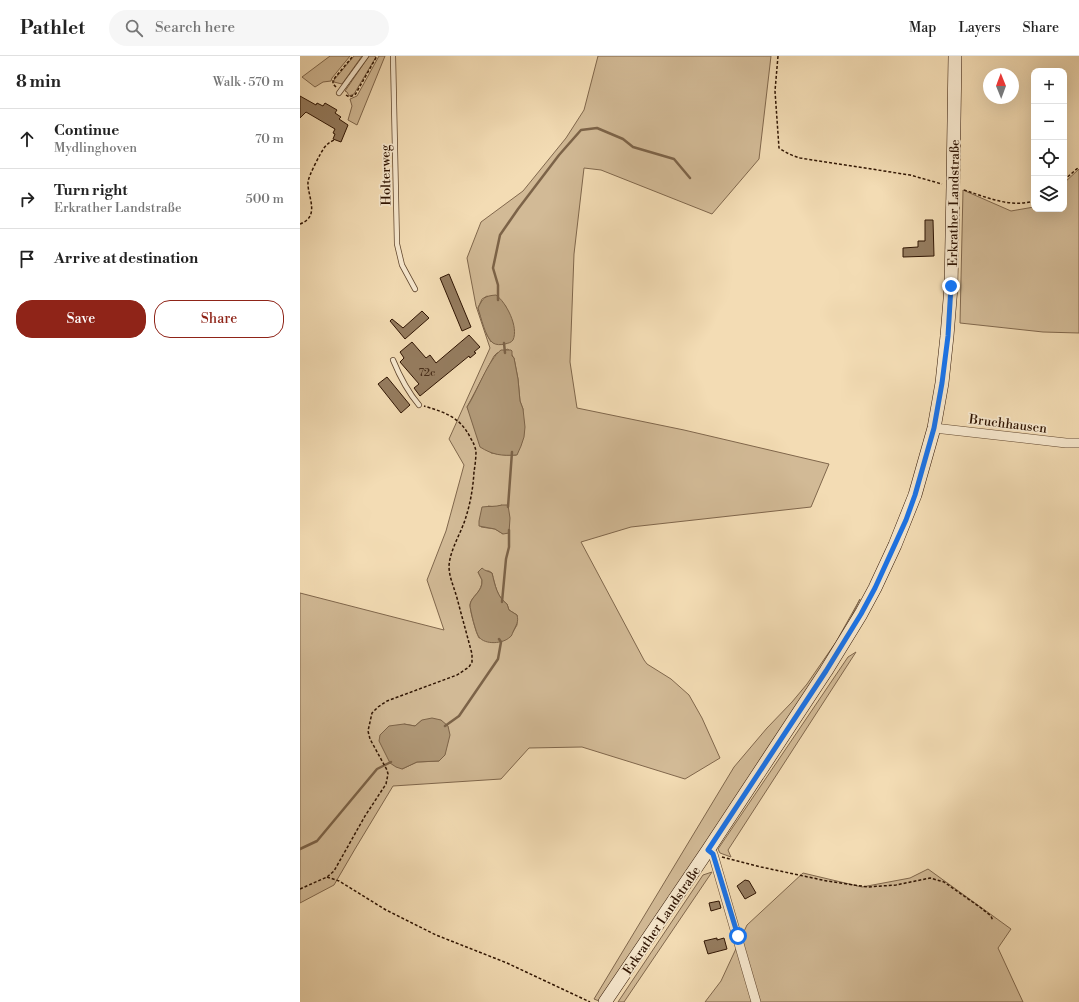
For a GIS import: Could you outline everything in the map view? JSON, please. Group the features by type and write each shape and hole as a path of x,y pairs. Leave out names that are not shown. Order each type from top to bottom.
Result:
{"street":[{"name":"Erkrather Landstraße","path":"605,1002 710,852 826,671 871,595 908,514 919,482 934,428 948,336 957,188 955,56"},
{"name":"Bruchhausen","path":"934,428 1066,443 1079,443"},
{"path":"710,852 756,1002"}],"lane":[{"path":"340,92 366,56"},
{"name":"Holterweg","path":"393,56 397,244 402,265 415,289"},
{"path":"393,360 404,385 419,405"}],"path":[{"path":"353,56 333,80 333,84 340,92 349,97 355,95 378,56"},
{"path":"778,56 775,91 780,148 782,150 800,158 910,175 1011,204 1031,202"},
{"path":"300,224 310,215 312,208 308,183 310,174 324,148 334,140"},
{"path":"1067,177 1079,167"},
{"path":"300,889 327,877 334,871 386,784 388,774 387,770 376,752 368,734 372,713 387,701 457,675 469,667 472,662 472,654 450,578 449,563 465,521 470,502 476,451 467,431 462,424 448,414 419,405"},
{"path":"710,852 720,857 761,867 827,881 868,887 896,885 930,878 944,882 982,908 991,916 993,921"},
{"path":"327,877 339,881 386,910 436,935 506,963 590,1002"}],"shaded area":[{"path":"330,56 350,56 331,81 323,82 315,87 302,77"},
{"path":"354,56 362,56 342,84 334,82 334,80"},
{"path":"369,56 376,57 354,94 349,96 345,91"},
{"path":"379,56 385,56 357,125 348,120 352,106 350,99 357,96"},
{"path":"598,56 771,56 759,159 712,214 601,170 584,168 574,254 570,362 577,408 684,430 829,464 811,507 631,527 581,542 644,660 647,664 671,679 689,695 702,718 720,758 685,779 582,747 529,748 501,779 393,786 334,885 300,903 300,593 444,630 427,580 446,531 464,465 449,439 490,348 476,306 467,258 481,222 523,191 566,138 584,110","holes":["487,296 505,305 513,324 491,342 487,335 478,308 482,299","508,349 514,358 518,379 520,401 523,409 516,455 491,453 467,407 497,353","502,505 503,534 495,529 481,527 488,506 496,507","489,571 492,573 495,586 501,598 507,604 509,610 517,615 517,625 510,637 479,638 476,632 470,605 472,599 481,588 482,580 478,572","422,720 439,761 417,762 402,769 404,724 415,726"]},
{"path":"1079,169 1079,333 1043,332 960,323 963,190 1011,211 1031,208 1031,212 1067,212 1067,180"},
{"path":"496,295 504,303 513,322 514,328 513,340 502,345 494,344 490,340 478,308 484,298"},
{"path":"501,350 512,351 518,379 520,401 523,409 525,427 524,437 517,455 497,454 480,447 467,407 487,368"},
{"path":"508,505 510,518 509,533 503,534 495,529 479,526 482,507"},
{"path":"482,568 492,573 495,586 501,598 507,604 509,610 518,617 512,636 503,641 494,643 482,640 479,637 475,627 470,605 472,599 481,588 482,580 478,572"},
{"path":"860,599 841,638 807,693 599,1001 594,999 734,767 807,684 836,642"},
{"path":"856,652 728,850 731,857 720,853 718,849 848,657"},
{"path":"432,718 441,720 448,726 450,735 445,755 439,761 417,762 402,769 390,763 379,741 380,735 389,726 404,724 415,726 422,720"},
{"path":"928,869 1011,929 998,948 1023,1002 705,1002 721,981 747,925 803,873 862,887 910,878"},
{"path":"712,872 624,1002 618,1002 703,875"}],"building":[{"path":"300,96 316,105 317,103 323,106 325,103 337,110 335,113 341,117 339,119 348,125 341,142 333,139 335,129 306,112 300,118"},
{"path":"925,220 933,220 934,256 903,257 903,248 918,247 918,241 925,241"},
{"path":"449,274 471,327 462,331 440,278"},
{"path":"422,311 429,318 405,339 390,321 392,319 403,328"},
{"path":"469,335 480,347 474,352 476,353 470,358 469,356 420,396 414,388 419,384 400,362 404,358 400,352 412,342 426,358 430,355 436,363"},
{"path":"387,377 410,405 401,413 378,384"},
{"path":"745,880 749,881 756,893 745,899 737,886"},
{"path":"719,901 721,908 711,911 709,903"},
{"path":"717,938 717,940 724,938 727,949 708,954 704,941"}],"waterway":[{"path":"498,300 498,285 493,268 500,235 559,155 581,130 597,128 623,139 633,147 674,159 690,178"},
{"path":"504,343 505,353"},
{"path":"508,507 512,452"},
{"path":"502,602 506,559 509,547 509,530"},
{"path":"445,726 459,716 498,659 501,642 499,639"},
{"path":"300,849 317,841 377,769 391,762"}],"route":[{"path":"738,936 713,854 708,850 826,671 861,614 875,588 906,520 925,463 934,428 948,336 951,286"}]}
